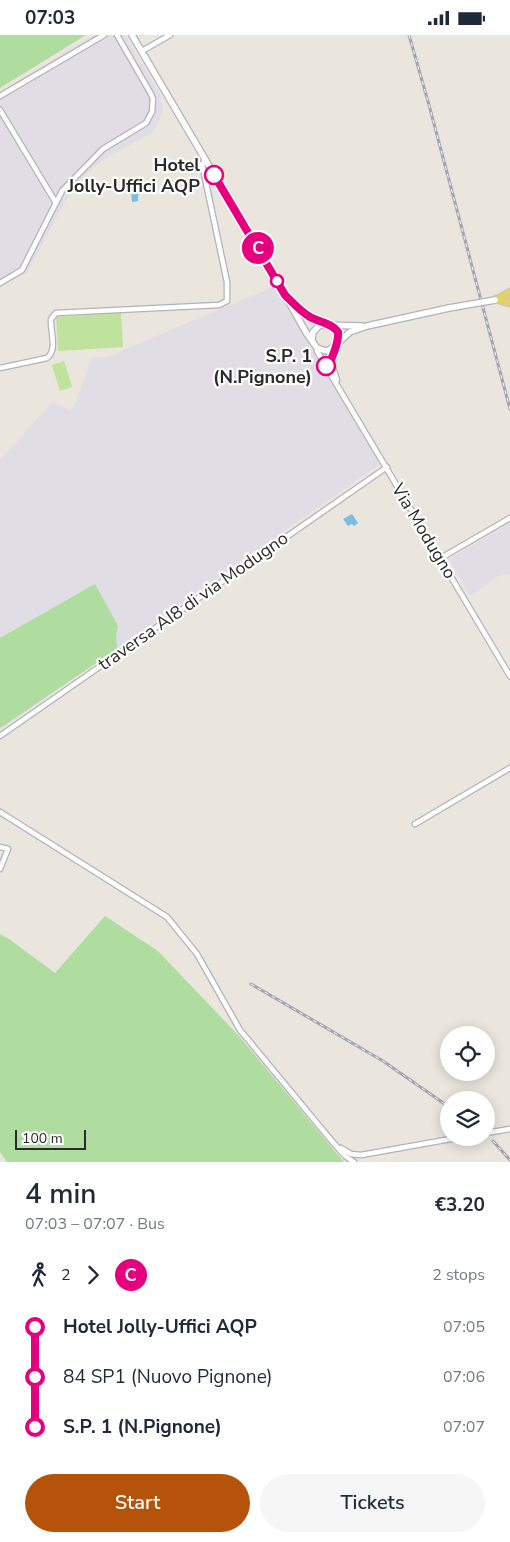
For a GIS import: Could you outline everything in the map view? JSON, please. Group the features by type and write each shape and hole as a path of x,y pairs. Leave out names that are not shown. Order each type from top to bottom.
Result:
{"main road":[{"path":"497,299 510,291"},
{"path":"497,299 510,303"}],"street":[{"path":"0,96 104,35"},
{"path":"0,283 22,270 62,191 103,149 146,123 152,112 152,94 117,35"},
{"path":"132,35 317,348 326,351 331,349 350,332 367,326 510,297"},
{"path":"142,51 170,35"},
{"path":"0,110 56,203"},
{"path":"0,368 47,358 51,355 53,350 51,319 56,313 218,305 227,301 227,282 202,164 206,160"},
{"path":"285,295 301,311 328,324 338,332 337,344"},
{"path":"312,341 313,332 316,328 328,324 367,326"},
{"name":"Via Modugno","path":"337,344 331,362 339,386"},
{"name":"Via Modugno","path":"317,348 317,351 510,676"},
{"name":"traversa AI8 di via Modugno","path":"0,736 144,634 387,467"},
{"path":"441,558 510,518"},
{"path":"415,823 510,768"},
{"path":"0,812 167,917 202,961 240,1030 345,1156 354,1162"},
{"path":"0,847 8,849 0,869"},
{"path":"495,1132 510,1129"},
{"path":"338,1146 352,1154 361,1155 440,1141"}],"shaded area":[{"path":"94,35 125,35 160,94 163,110 161,118 152,133 106,158 78,182 66,200 27,273 0,288 0,92"},
{"path":"275,286 380,464 0,730 0,460 52,402 70,410 74,406 92,358 107,357"},
{"path":"510,523 510,573 496,577 471,596 449,559"}],"green space":[{"path":"0,35 86,35 0,88"},
{"path":"121,313 123,347 58,351 56,317"},
{"path":"64,361 72,387 60,391 52,365"},
{"path":"95,584 118,626 116,634 117,649 0,728 0,638"},
{"path":"105,916 158,951 239,1036 344,1162 7,1162 0,1152 0,934 55,973"}],"water":[{"path":"142,187 145,192 138,195 138,201 132,202 131,192"},
{"path":"352,514 358,523 354,526 352,524 348,526 343,519"}],"railway":[{"path":"409,35 510,409"},
{"path":"251,984 383,1061 440,1101"},
{"path":"495,1143 510,1160"}],"bus line":[{"name":"C","path":"214,175 285,295 301,311 317,321 331,325 338,332 338,342 331,362 326,366"}],"place":[{"name":"Hotel Jolly-Uffici AQP","path":"214,175"},
{"name":"S.P. 1 (N.Pignone)","path":"326,366"}]}
